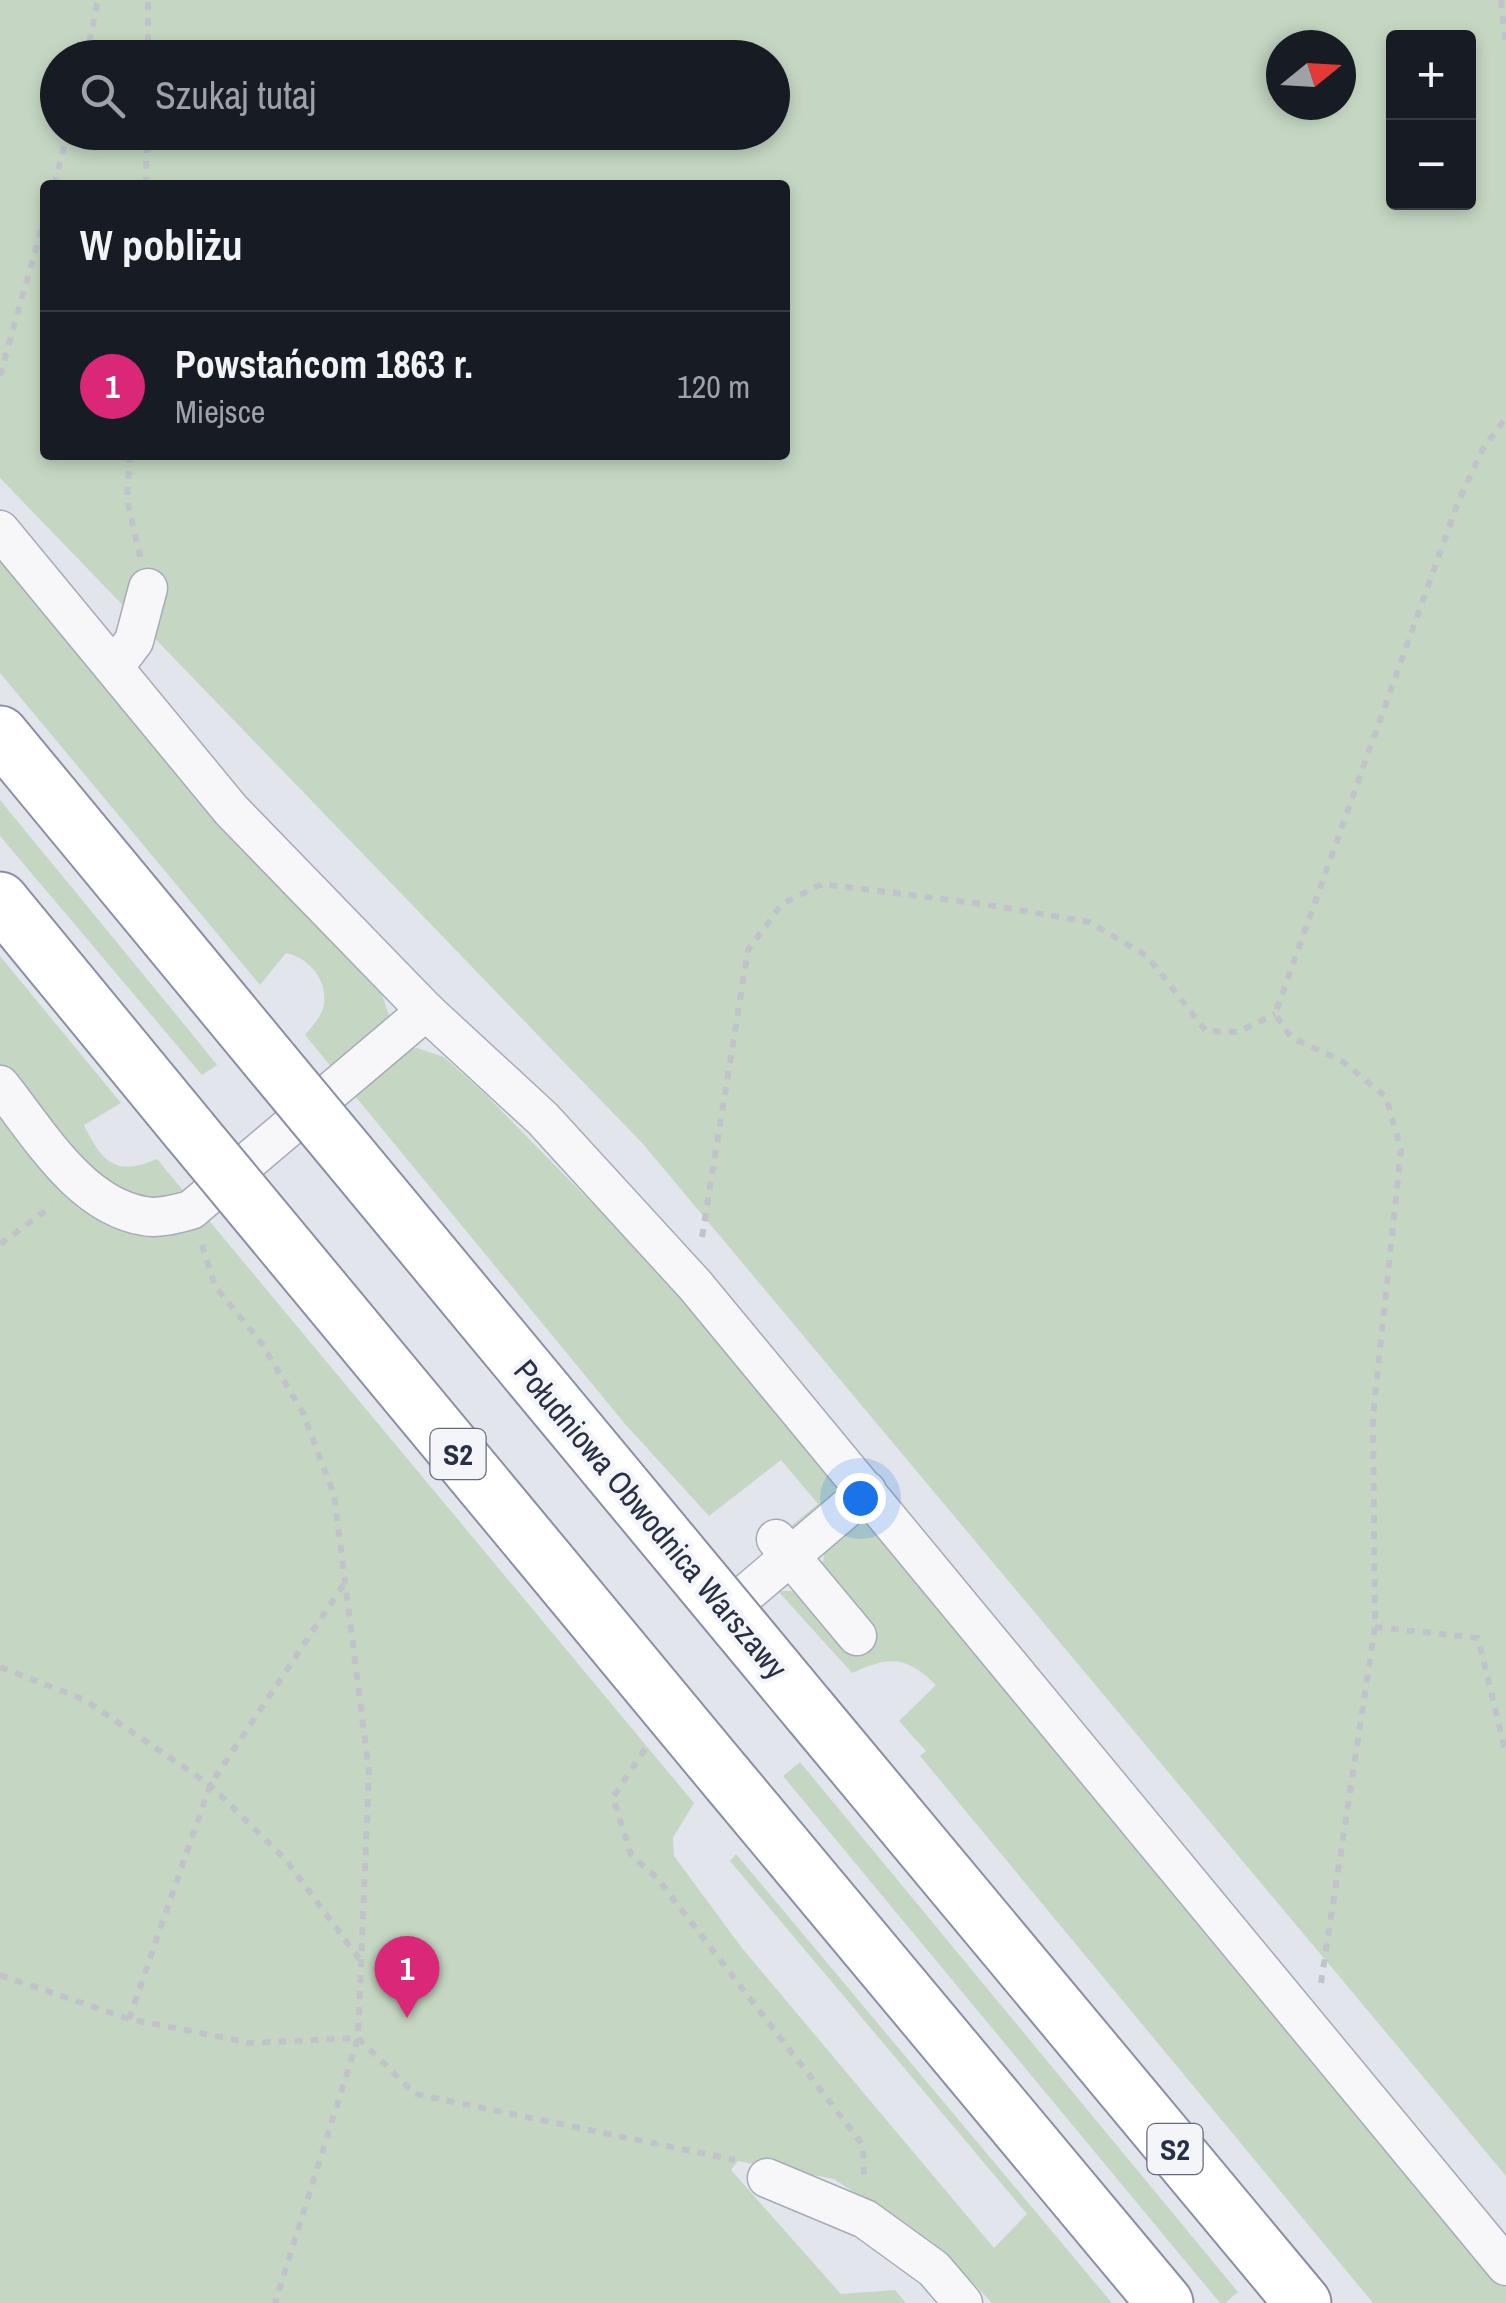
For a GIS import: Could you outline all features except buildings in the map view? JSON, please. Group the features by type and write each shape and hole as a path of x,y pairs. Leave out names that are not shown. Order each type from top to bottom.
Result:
{"highway":[{"name":"Południowa Obwodnica Warszawy","path":"0,734 1290,2292"},
{"name":"S2","path":"0,900 1165,2303"}],"street":[{"path":"0,530 230,810 426,1011 543,1119 695,1285 1506,2266"},
{"path":"115,666 134,641 148,588"},
{"path":"0,1086 81,1184 119,1208 145,1217 167,1216 190,1210 426,1011"},
{"path":"747,1593 783,1548 867,1491"},
{"path":"783,1548 857,1636"},
{"path":"767,2178 865,2218 934,2268 963,2303"}],"path":[{"path":"90,40 98,0"},
{"path":"148,0 148,40"},
{"path":"1501,0 1506,47"},
{"path":"55,180 63,150"},
{"path":"146,180 147,150"},
{"path":"0,376 40,234"},
{"path":"695,1285 748,950 782,904 822,884 1089,922 1147,956 1206,1031 1238,1032 1275,1014 1457,505 1482,450 1506,418"},
{"path":"130,460 127,499 148,588"},
{"path":"1275,1014 1292,1038 1342,1061 1386,1097 1401,1150 1373,1416 1374,1627 1313,2034"},
{"path":"0,1244 81,1184"},
{"path":"190,1210 215,1286 262,1344 302,1413 334,1495 369,1772 358,2038 275,2303"},
{"path":"129,2018 210,1785 346,1582"},
{"path":"1374,1627 1478,1638 1506,1754"},
{"path":"0,1667 86,1700 210,1785 286,1860 360,1961"},
{"path":"654,1734 613,1797 631,1856 657,1878 863,2146 865,2218"},
{"path":"0,1975 129,2018 251,2043 358,2038 415,2094 738,2160 767,2178"},
{"path":"265,2303 278,2293"}],"green space":[{"path":"0,0 1506,0 1506,2176 643,1144 0,478"},
{"path":"0,547 380,989 390,1018 338,1075 305,1035 323,1008 324,990 316,973 303,960 286,953 260,985 0,673"},
{"path":"0,800 217,1065 202,1075 0,836"},
{"path":"0,956 121,1103 84,1125 104,1157 120,1166 157,1159 190,1199 146,1208 98,1188 0,1073"},
{"path":"417,1048 444,1057 486,1095 683,1296 828,1461 840,1490 811,1531 785,1531 818,1504 781,1460 709,1516 625,1424 355,1096 402,1051"},
{"path":"0,1096 120,1222 207,1218 694,1803 673,1838 674,1856 742,1948 994,2248 1027,2214 730,1861 736,1854 1112,2303 992,2303 945,2253 834,2179 738,2161 731,2170 841,2294 895,2290 906,2303 0,2303"},
{"path":"849,1525 874,1526 1250,1972 1506,2288 1506,2303 1373,2303 920,1756 926,1751 899,1721 936,1685 915,1668 897,1661 877,1663 852,1673 778,1591 797,1591 822,1567 825,1550"},
{"path":"800,1762 1238,2292 1225,2303 1220,2303 783,1776"}],"place":[{"name":"Powstańcom 1863 r.","path":"407,2018"}]}
